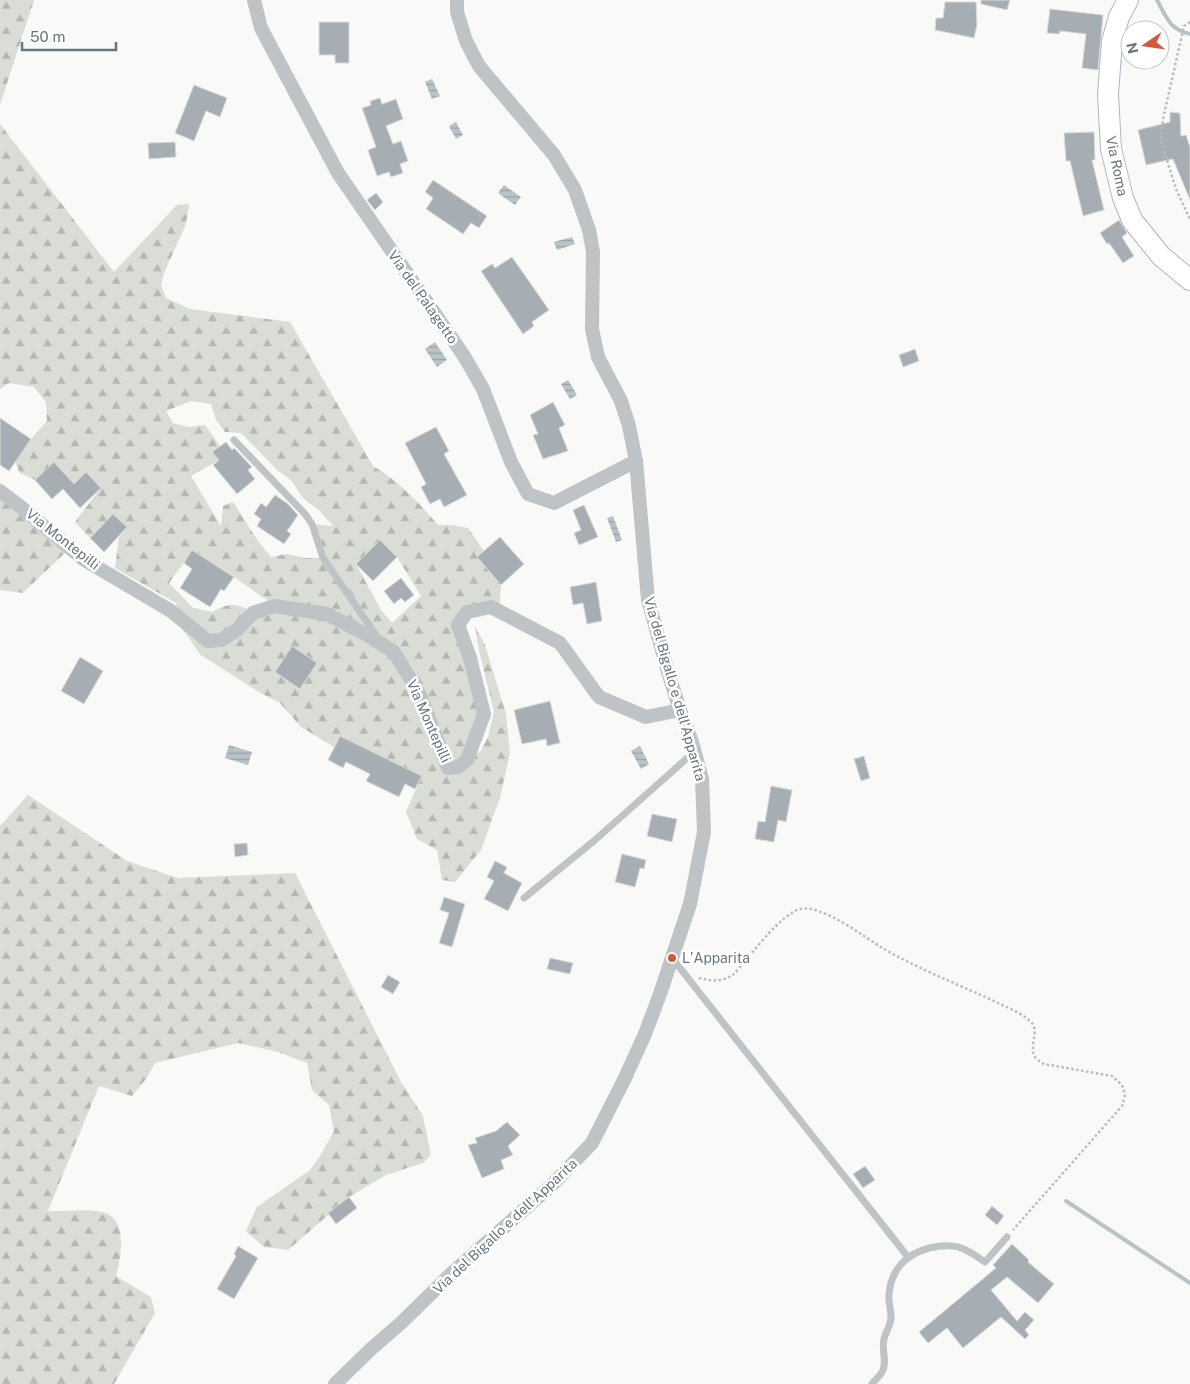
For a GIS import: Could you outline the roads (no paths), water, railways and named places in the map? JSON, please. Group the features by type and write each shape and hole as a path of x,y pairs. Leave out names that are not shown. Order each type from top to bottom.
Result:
{"main road":[{"name":"Via Roma","path":"1128,0 1119,18 1112,41 1108,94 1111,149 1123,198 1132,220 1161,256 1190,280"}],"street":[{"name":"Via del Palagetto","path":"254,0 261,28 338,173 464,356 483,388 511,462 528,494 554,503 636,462"},
{"name":"Via del Bigallo e dell'Apparita","path":"335,1384 370,1348 401,1323 452,1273 552,1186 592,1143 645,1034 690,904 704,832 702,779 648,600 636,462 629,426 621,400 598,357 592,329 593,252 589,230 575,190 554,155 479,66 466,41 457,12 456,0"},
{"name":"Via Montepilli","path":"0,491 83,559 171,611 208,641 221,640 238,630 254,613 274,606 327,614 383,644 394,652 420,695 448,768 458,767 466,760 484,714 470,658 458,625 467,612 491,607 560,644 599,697 646,717 680,710"}],"lane":[{"path":"234,440 305,514 312,524 323,558 383,644"},
{"path":"524,898 595,840 694,752"},
{"path":"672,958 908,1257"},
{"path":"872,1384 883,1371 885,1361 883,1345 891,1317 889,1293 897,1268 908,1257 938,1246 954,1245 968,1250 985,1262 1007,1237"}],"waterway":[{"path":"1157,0 1169,22 1177,29 1190,34"},
{"path":"1066,1201 1190,1283"}],"place":[{"name":"L'Apparita","path":"672,958"}]}
